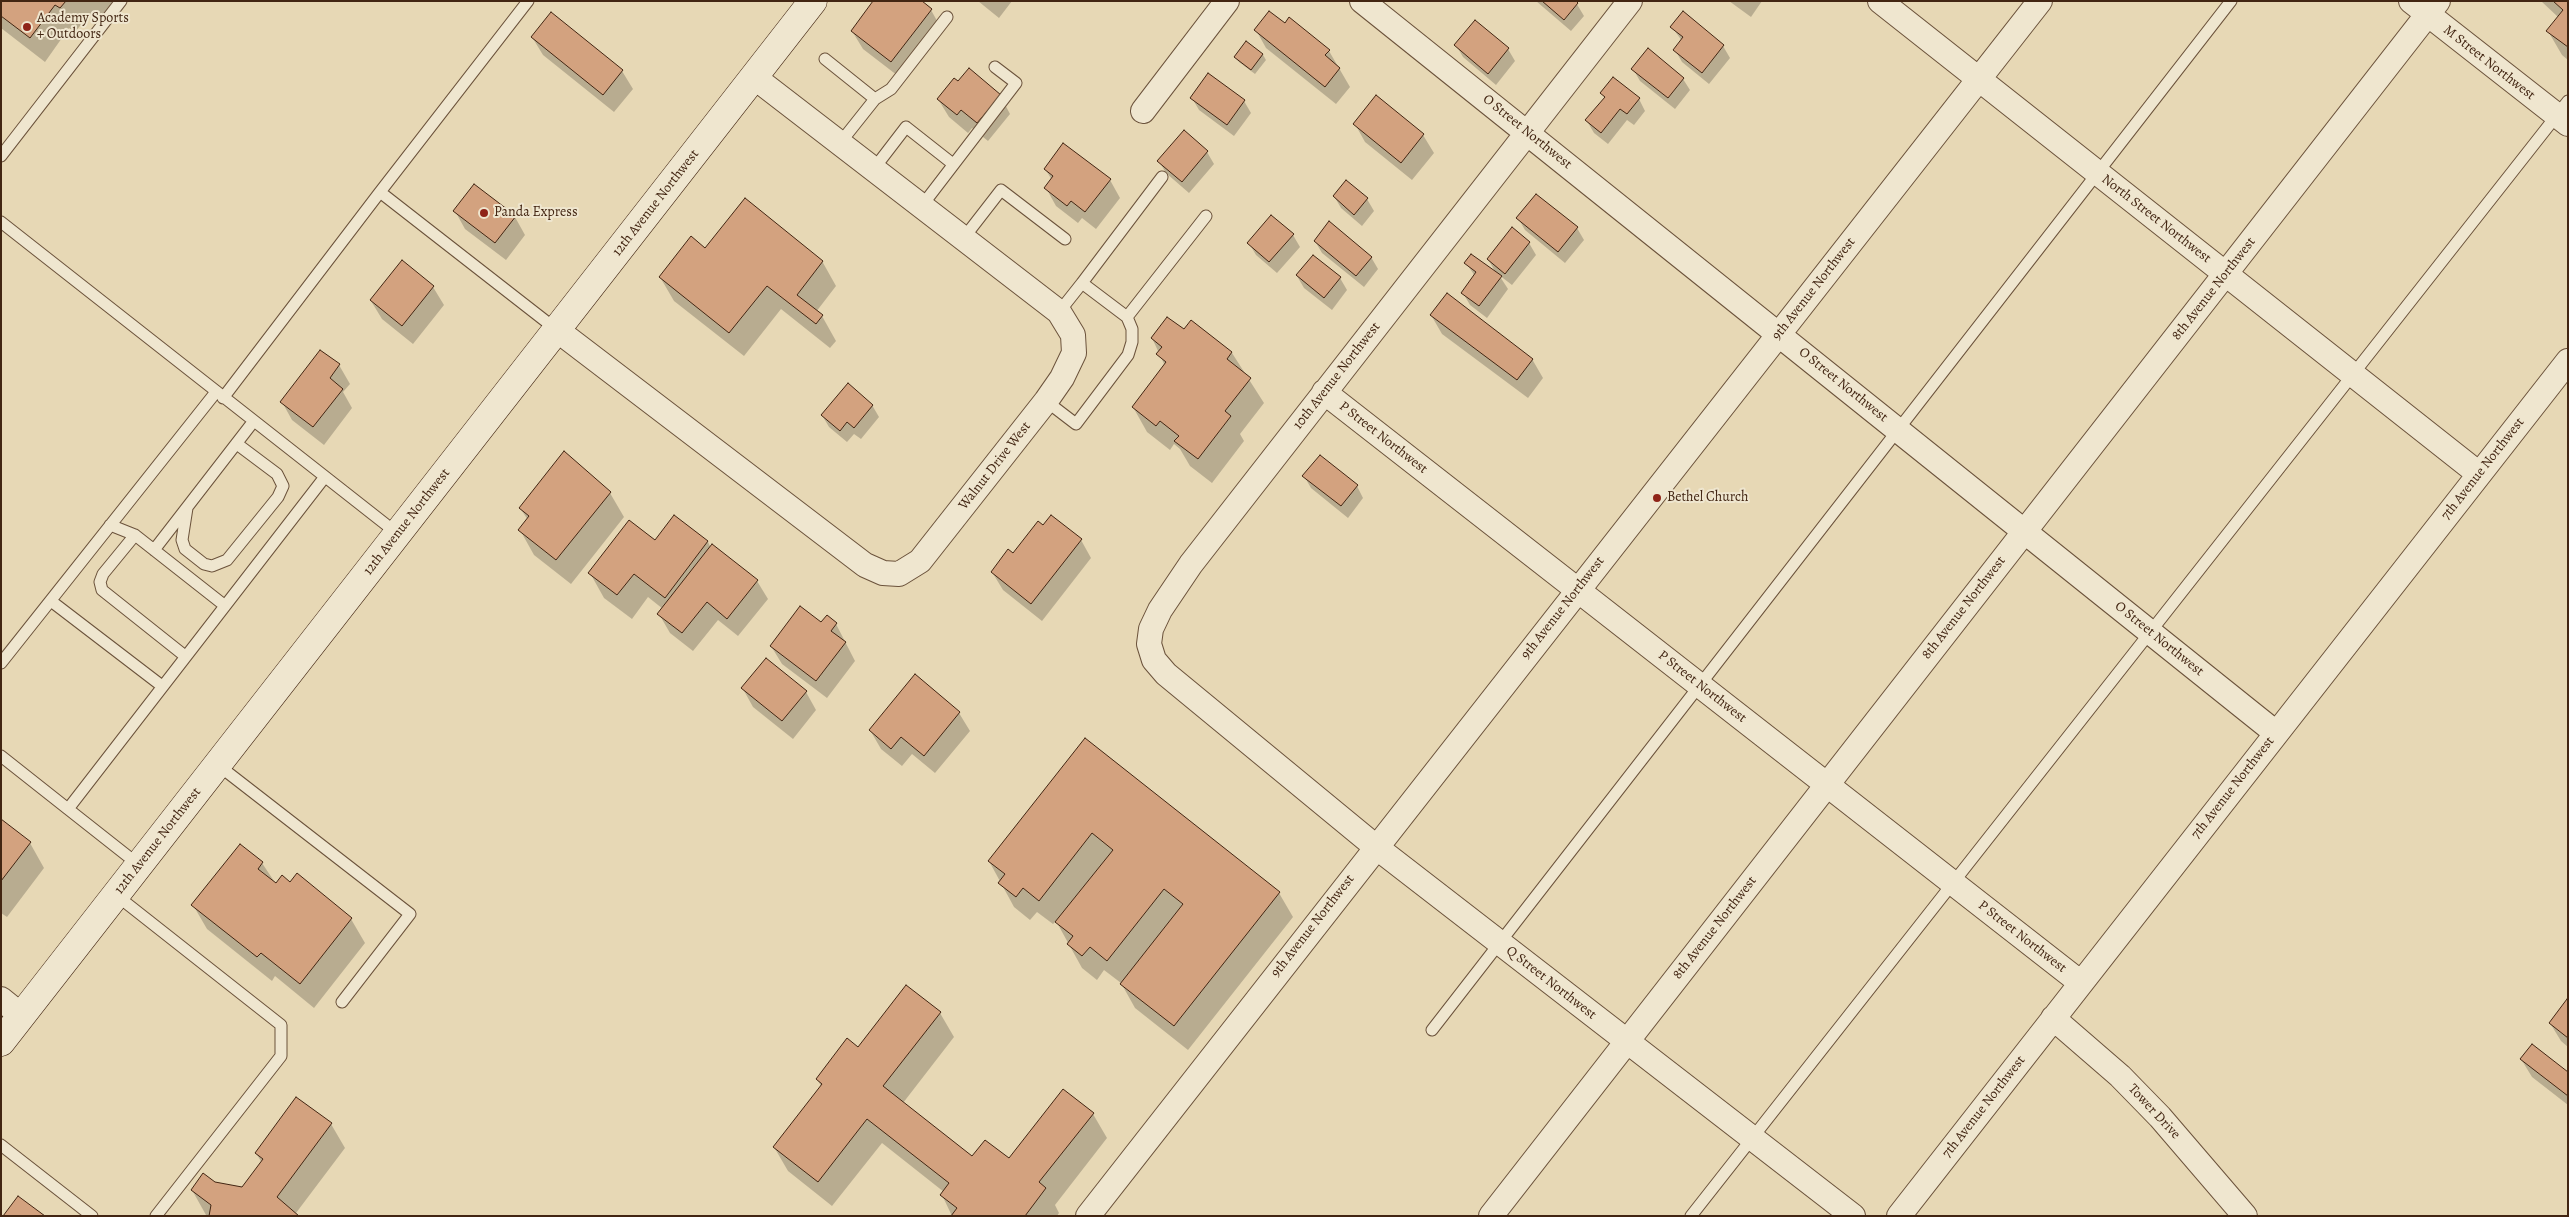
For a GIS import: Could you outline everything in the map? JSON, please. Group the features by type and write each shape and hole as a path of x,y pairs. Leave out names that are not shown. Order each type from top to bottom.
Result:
{"main road":[{"name":"12th Avenue Northwest","path":"1,1042 813,1"}],"street":[{"path":"1143,111 1227,1"},
{"name":"O Street Northwest","path":"1362,1 2276,733"},
{"name":"10th Avenue Northwest","path":"1252,746 1166,674 1154,660 1149,644 1151,629 1160,610 1191,564 1630,1"},
{"name":"North Street Northwest","path":"1880,1 2479,474"},
{"name":"9th Avenue Northwest","path":"1088,1216 1376,846 2040,1"},
{"name":"M Street Northwest","path":"2426,6 2564,114"},
{"name":"8th Avenue Northwest","path":"1491,1216 2226,274 2426,6"},
{"name":"Walnut Drive West","path":"558,330 865,565 883,573 899,574 920,561 1046,401 1062,378 1074,353 1073,335 1059,312 754,77"},
{"name":"7th Avenue Northwest","path":"1899,1216 2568,360"},
{"name":"P Street Northwest","path":"1324,392 2081,983"},
{"name":"Q Street Northwest","path":"1252,746 1626,1042 1853,1216"},
{"path":"1,999 22,1016"},
{"name":"Tower Drive","path":"2054,1018 2120,1076 2160,1116 2245,1216"}],"lane":[{"path":"1,156 121,1"},
{"path":"1,663 110,526 220,395 528,1"},
{"path":"1432,1030 2231,1"},
{"path":"840,143 875,99 891,89 947,18"},
{"path":"825,59 875,99"},
{"path":"921,207 1016,83 995,67"},
{"path":"1691,1216 2353,374 2564,114"},
{"path":"873,170 906,128 953,164"},
{"path":"1059,312 1162,177"},
{"path":"963,239 1001,190 1065,239"},
{"path":"380,192 558,330"},
{"path":"1127,317 1206,216"},
{"path":"1,222 324,478 398,534"},
{"path":"1046,401 1076,424 1128,355 1132,342 1132,329 1127,317 1082,283"},
{"path":"154,550 253,422"},
{"path":"187,508 182,540 185,549 204,564 212,566 227,560 278,497 283,486 277,474 236,444"},
{"path":"68,809 324,478"},
{"path":"110,526 135,535 224,605"},
{"path":"135,535 103,574 100,582 102,590 185,656"},
{"path":"50,601 162,686"},
{"path":"1,756 140,866"},
{"path":"218,765 410,914 342,1002"},
{"path":"116,895 281,1025 281,1056 156,1216"},
{"path":"1,1145 92,1216"}],"building":[{"name":"Academy Sports + Outdoors","path":"1,1 66,1 60,8 55,5 30,38 1,16"},
{"path":"873,1 922,1 932,9 891,62 851,31"},
{"path":"1542,1 1576,1 1578,3 1564,20"},
{"path":"2553,1 2568,1 2568,47 2546,31 2563,10"},
{"path":"1269,11 1285,23 1289,17 1330,50 1325,55 1340,68 1325,87 1254,30"},
{"path":"1683,11 1724,45 1702,73 1673,50 1683,37 1670,27"},
{"path":"551,12 623,70 603,95 531,37"},
{"path":"1475,20 1509,48 1488,74 1454,45"},
{"path":"1246,41 1263,54 1251,70 1234,57"},
{"path":"1648,48 1684,78 1668,98 1631,69"},
{"path":"969,68 1001,95 977,123 961,110 957,115 937,99 954,78 958,81"},
{"path":"1208,73 1245,100 1227,125 1190,98"},
{"path":"1613,77 1640,98 1627,114 1620,109 1601,133 1585,120 1605,97 1600,93"},
{"path":"1376,95 1424,134 1401,163 1353,124"},
{"path":"1184,130 1208,151 1182,182 1157,161"},
{"path":"1063,143 1111,179 1085,212 1071,201 1067,206 1044,188 1053,176 1044,169"},
{"path":"1346,180 1368,198 1354,215 1333,196"},
{"name":"Panda Express","path":"474,184 516,216 495,243 453,211"},
{"path":"1536,194 1578,227 1558,252 1516,218"},
{"path":"745,198 823,261 797,295 823,315 816,324 767,286 729,333 659,277 691,236 705,248"},
{"path":"1271,215 1294,234 1269,262 1247,243"},
{"path":"1329,221 1372,257 1356,276 1314,241"},
{"path":"1512,227 1530,242 1505,274 1487,259"},
{"path":"1471,254 1502,276 1479,306 1461,293 1476,272 1464,263"},
{"path":"1313,255 1341,277 1324,298 1296,275"},
{"path":"402,260 434,286 402,326 370,300"},
{"path":"1447,293 1533,359 1517,380 1430,315"},
{"path":"1167,317 1184,329 1191,320 1232,352 1227,359 1251,378 1225,411 1231,416 1198,459 1174,441 1179,436 1160,421 1156,426 1132,407 1166,362 1156,354 1162,347 1151,338"},
{"path":"320,350 340,364 330,378 343,389 313,427 280,402"},
{"path":"848,383 873,405 854,428 847,422 840,431 821,415"},
{"path":"564,451 611,492 556,560 518,530 529,516 519,508"},
{"path":"1320,455 1358,485 1341,506 1302,476"},
{"path":"674,515 708,541 665,598 634,574 617,595 588,573 629,520 655,540"},
{"path":"1051,515 1082,539 1031,604 991,572 1008,549 1013,553 1038,521 1043,525"},
{"path":"712,544 758,580 727,619 707,602 682,633 657,614"},
{"path":"800,606 821,622 827,615 837,623 831,631 846,642 816,681 770,646"},
{"path":"766,658 807,691 782,721 741,688"},
{"path":"915,674 960,712 924,756 901,737 891,749 869,730"},
{"path":"1085,738 1280,892 1174,1026 1120,984 1183,904 1164,889 1107,961 1090,947 1082,956 1067,944 1073,936 1055,922 1113,850 1092,833 1039,901 1023,888 1016,897 998,883 1005,874 988,861"},
{"path":"1,819 31,842 1,881"},
{"path":"240,844 263,862 258,869 276,883 282,875 290,882 297,873 352,918 300,984 261,953 257,957 191,905"},
{"path":"906,985 941,1012 883,1086 972,1156 985,1140 1009,1158 1063,1089 1094,1113 1039,1182 1046,1188 1025,1216 951,1216 957,1208 940,1195 949,1183 867,1119 818,1182 773,1147 822,1084 816,1079 847,1038 858,1047"},
{"path":"2568,999 2568,1038 2549,1023"},
{"path":"2532,1044 2568,1072 2568,1096 2520,1059"},
{"path":"296,1097 332,1123 277,1197 299,1216 209,1216 211,1205 191,1190 203,1173 215,1182 242,1187 263,1159 255,1153"},
{"path":"18,1196 45,1216 3,1216"}],"place":[{"name":"Academy Sports + Outdoors","path":"27,27"},
{"name":"Panda Express","path":"484,213"},
{"name":"Bethel Church","path":"1657,498"}]}
